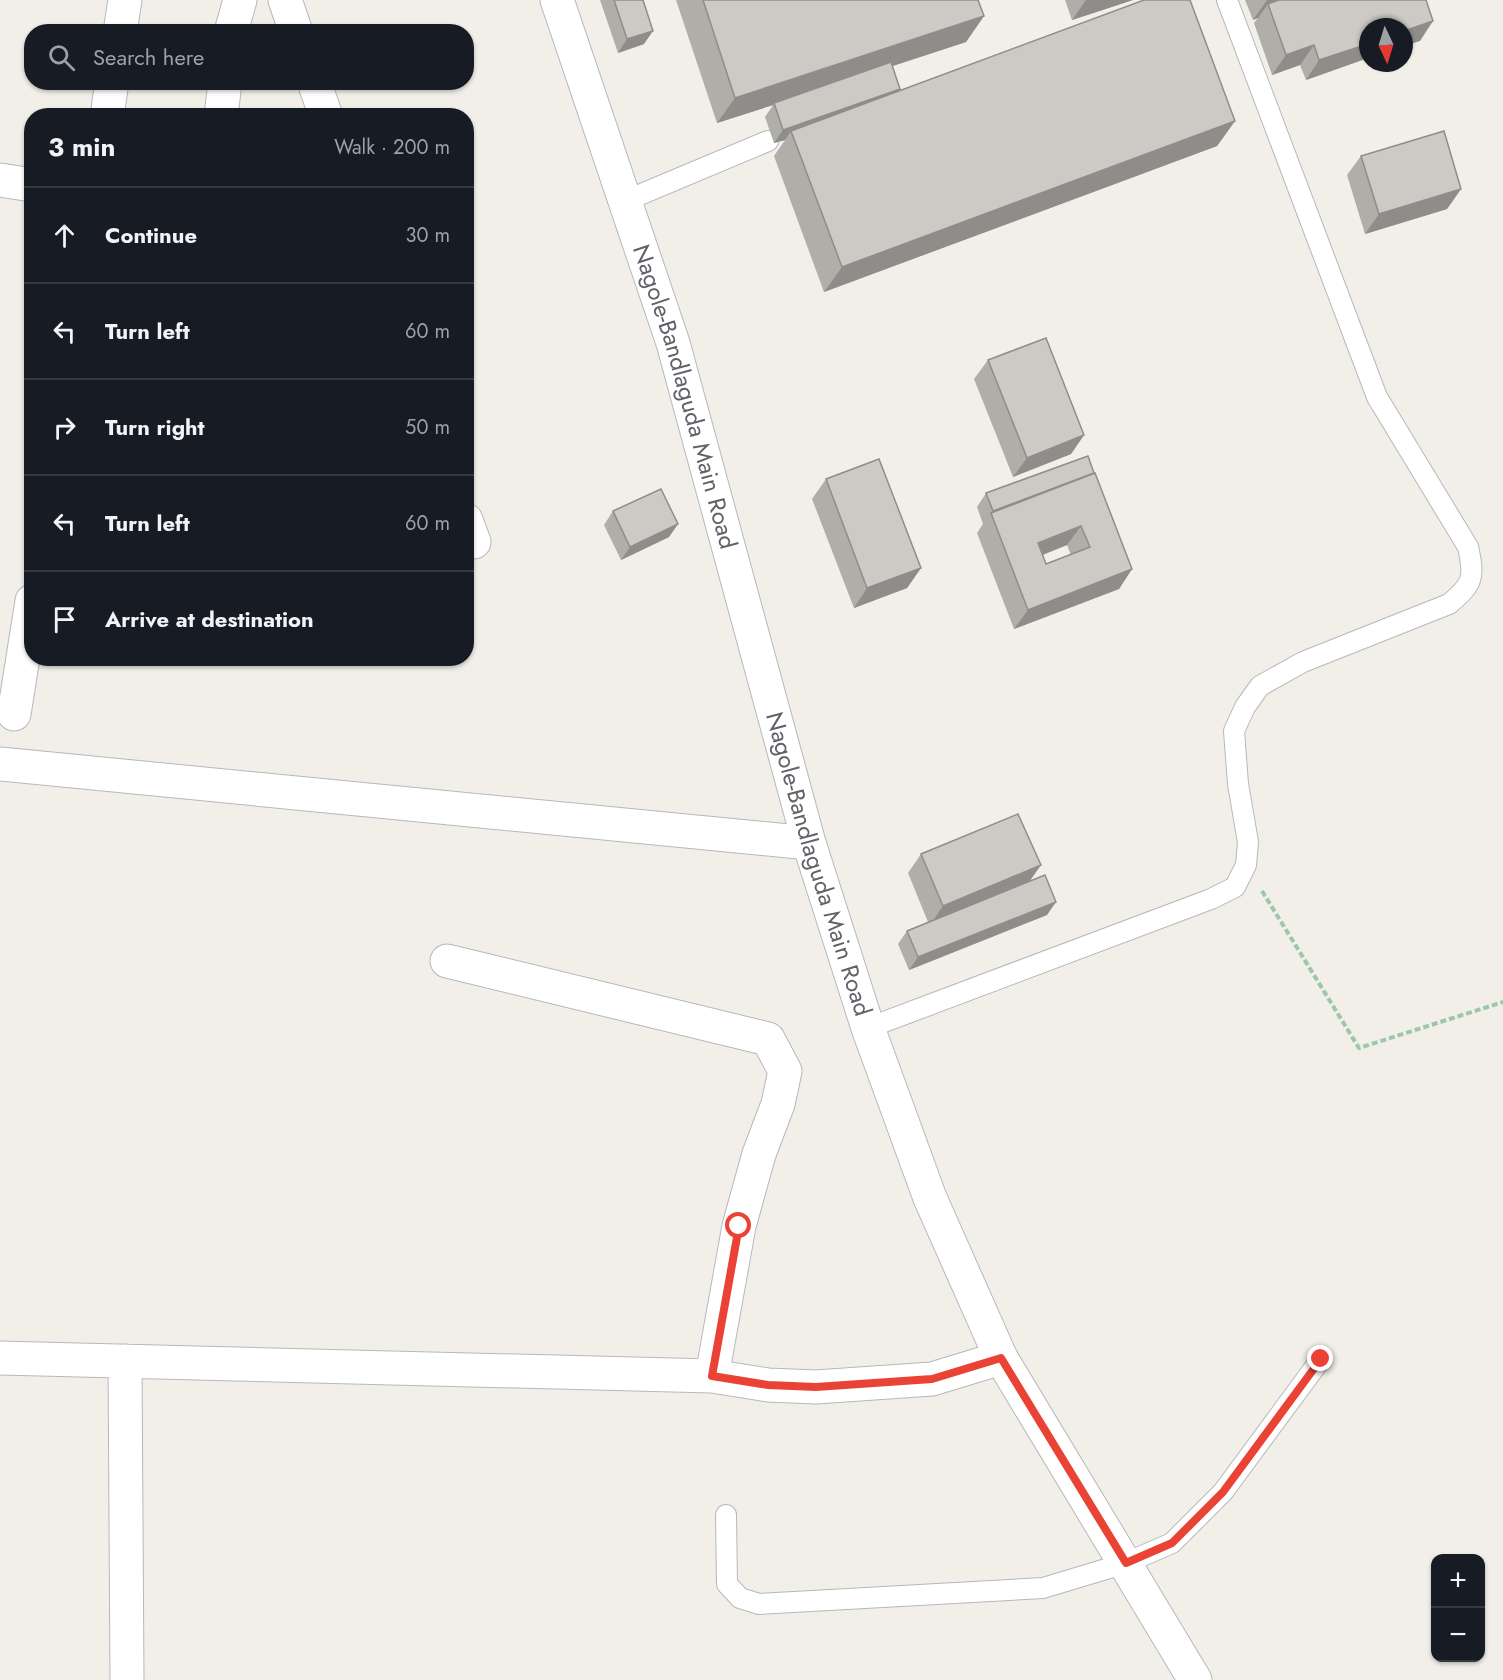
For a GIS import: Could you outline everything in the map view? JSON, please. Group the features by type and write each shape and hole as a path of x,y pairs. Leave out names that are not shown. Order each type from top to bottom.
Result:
{"street":[{"path":"121,24 125,0"},
{"path":"233,24 240,0"},
{"path":"285,0 293,24"},
{"name":"Nagole-Bandlaguda Main Road","path":"557,0 673,343 809,843 867,1028 930,1198 1001,1358 1195,1680"},
{"path":"108,108 111,90"},
{"path":"222,108 224,90"},
{"path":"317,90 323,108"},
{"path":"0,180 24,183"},
{"path":"14,714 24,651"},
{"path":"0,764 809,843"},
{"path":"447,961 768,1039 785,1071 778,1104 759,1154 739,1226 712,1376"},
{"path":"0,1358 712,1376 768,1385 826,1386 932,1379 1001,1358"},
{"path":"125,1361 127,1680"}],"lane":[{"path":"867,1028 1211,899 1234,887 1246,865 1248,842 1238,783 1234,731 1245,707 1260,686 1303,662 1449,604 1467,589 1473,568 1468,547 1377,398 1227,0"},
{"path":"625,201 768,141"},
{"path":"726,1515 727,1584 740,1598 759,1604 1043,1588 1126,1563 1172,1543 1223,1492 1321,1359"}],"path":[{"path":"1246,865 1359,1048 1503,1002"}],"building":[{"path":"614,0 643,0 653,31 627,39"},
{"path":"703,0 978,0 984,16 735,98"},
{"path":"1144,0 1190,0 1235,121 842,267 791,131"},
{"path":"1279,0 1426,0 1433,21 1413,28 1413,18 1359,18 1359,47 1319,60 1314,45 1286,55 1268,4"},
{"path":"891,62 900,89 783,130 774,103"},
{"path":"1444,131 1461,189 1379,214 1361,156"},
{"path":"1046,338 1084,435 1027,458 988,360"},
{"path":"1088,456 1094,473 993,511 986,493"},
{"path":"879,459 921,568 867,588 826,479"},
{"path":"1095,473 1132,569 1028,610 991,513","holes":["1081,526 1090,547 1046,564 1038,543"]},
{"path":"661,489 678,524 630,547 613,511"},
{"path":"1018,814 1041,865 943,906 921,854"},
{"path":"1045,875 1056,902 918,957 907,931"}],"route":[{"path":"739,1226 712,1376 768,1385 816,1387 932,1379 1001,1358 1126,1563 1172,1543 1223,1492 1321,1359"}]}
